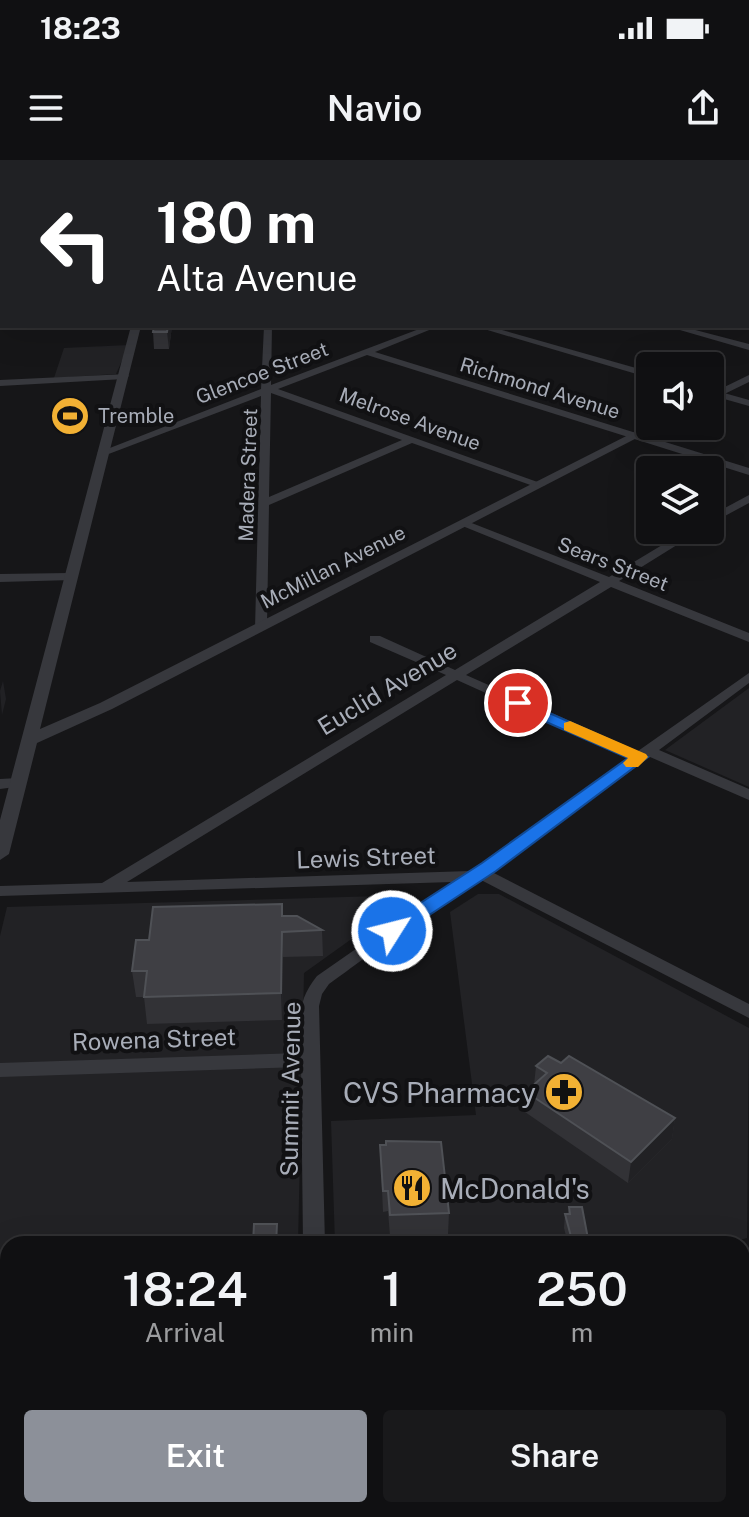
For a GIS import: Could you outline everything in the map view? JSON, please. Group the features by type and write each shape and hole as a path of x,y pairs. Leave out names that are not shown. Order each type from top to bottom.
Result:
{"street":[{"path":"0,854 9,783 30,740 69,577 136,328"},
{"name":"Madera Street","path":"260,626 266,502 268,328"},
{"name":"Glencoe Street","path":"102,453 430,328"},
{"path":"485,328 636,371"},
{"path":"678,328 749,347"},
{"name":"Richmond Avenue","path":"366,352 749,472"},
{"path":"0,383 124,376"},
{"path":"724,389 749,378"},
{"name":"Melrose Avenue","path":"269,389 540,485"},
{"path":"724,398 749,403"},
{"name":"McMillan Avenue","path":"30,740 49,735 634,436"},
{"path":"266,502 412,439"},
{"path":"724,513 749,498"},
{"name":"Sears Street","path":"464,523 608,584 749,638"},
{"name":"Euclid Avenue","path":"104,889 672,544"},
{"path":"0,578 69,577"},
{"path":"375,639 454,675 749,795"},
{"name":"Summit Avenue","path":"314,1236 310,1006 313,993 323,980 470,877 489,867 749,677"},
{"name":"Lewis Street","path":"0,891 470,877 499,880 749,1012"},
{"name":"Rowena Street","path":"0,1070 310,1060"}],"shaded area":[{"path":"129,345 116,374 54,378 64,348"},
{"path":"749,688 749,787 665,750"},
{"path":"478,894 499,894 749,1028 747,1236 335,1236 331,1121 476,1115 450,912"},
{"path":"413,895 304,973 298,1236 0,1236 0,936 7,907"}],"building":[{"path":"154,328 168,328 167,332 153,332"},
{"path":"282,904 282,916 297,916 322,930 282,932 281,993 144,997 147,971 132,971 136,940 149,940 153,907"},
{"name":"CVS Pharmacy","path":"548,1056 561,1063 569,1056 675,1118 631,1162 526,1092 547,1073 536,1066"},
{"name":"McDonald's","path":"386,1141 441,1142 449,1213 390,1215 388,1191 383,1191 380,1145 386,1145"},
{"path":"569,1207 582,1207 587,1236 571,1236 565,1214 570,1214"},
{"path":"254,1224 277,1224 276,1236 253,1236"}],"slow traffic":[{"path":"570,726 640,757 632,763"}],"place":[{"name":"Tremble","path":"70,416"},
{"name":"CVS Pharmacy","path":"564,1092"},
{"name":"McDonald's","path":"412,1188"}],"route":[{"path":"392,931 439,897 489,867 640,757 518,703"}]}
